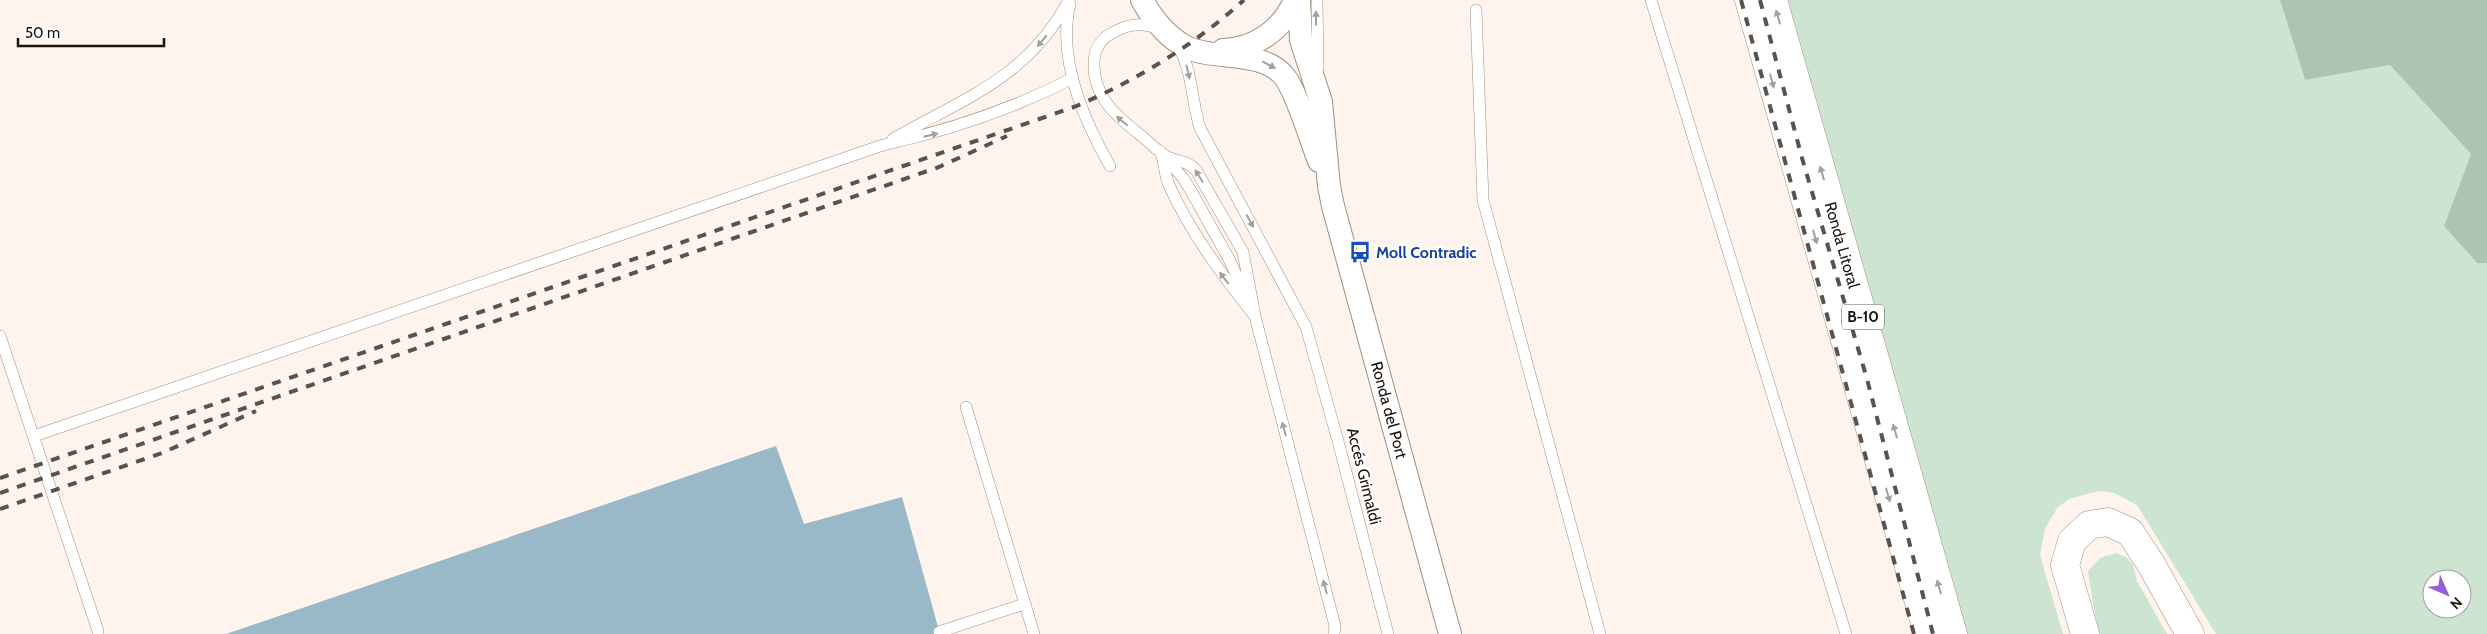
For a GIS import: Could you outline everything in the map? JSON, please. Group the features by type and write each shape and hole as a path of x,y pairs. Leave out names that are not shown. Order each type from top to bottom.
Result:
{"main road":[{"name":"Ronda Litoral","path":"1749,0 1928,634"},
{"name":"Ronda Litoral","path":"1773,0 1953,634"},
{"path":"2085,634 2065,565 2072,541 2090,525 2108,522 2130,532 2151,564 2190,634"}],"street":[{"path":"1142,0 1155,21 1187,47 1262,61 1284,76 1289,83 1328,186"},
{"path":"1205,51 1230,50 1257,42 1279,25 1295,0"},
{"path":"1299,0 1301,40 1321,102 1328,186"},
{"name":"Ronda del Port","path":"1328,186 1450,634"}],"lane":[{"path":"1070,0 1066,28 1069,62 1081,103 1110,166"},
{"path":"883,145 935,115 965,101 1001,78 1043,39 1070,0"},
{"path":"1317,0 1316,46 1321,102"},
{"path":"1651,0 1846,634"},
{"path":"1476,10 1483,200 1600,634"},
{"path":"1164,30 1139,24 1121,28 1101,41 1094,58 1095,76 1105,103 1118,118 1160,151 1173,159 1187,162 1196,170 1244,252 1255,316 1335,626 1334,634"},
{"name":"Accés Grimaldi","path":"1164,30 1177,44 1187,66 1195,112 1200,128 1306,327 1388,634"},
{"path":"34,436 883,145 942,132 1030,100 1073,78"},
{"path":"1160,151 1169,185 1217,269 1255,316"},
{"path":"1160,151 1190,189 1230,262 1255,316"},
{"path":"0,336 98,632"},
{"path":"966,407 1034,634"},
{"path":"939,632 1024,604"}],"green space":[{"path":"1788,0 2280,0 2305,80 2390,65 2471,154 2444,226 2477,263 2487,263 2487,634 2216,634 2137,505 2114,493 2098,491 2069,499 2057,508 2045,529 2040,555 2063,634 1966,634"},
{"path":"2280,0 2487,0 2487,263 2477,263 2444,226 2471,154 2390,65 2305,80"},
{"path":"2116,553 2126,557 2133,565 2137,581 2167,634 2100,634 2094,611 2088,571 2100,558"}],"water":[{"path":"776,446 804,524 902,497 940,634 226,634"}],"railway":[{"path":"0,478 1074,107 1097,97 1164,61 1225,17 1244,0"},
{"path":"1741,0 1914,634"},
{"path":"1760,0 1802,158 1867,379 1933,634"},
{"path":"0,493 939,167 1007,136"},
{"path":"0,509 162,453 256,411"}],"place":[{"name":"Moll Contradic","path":"1360,252"}]}
